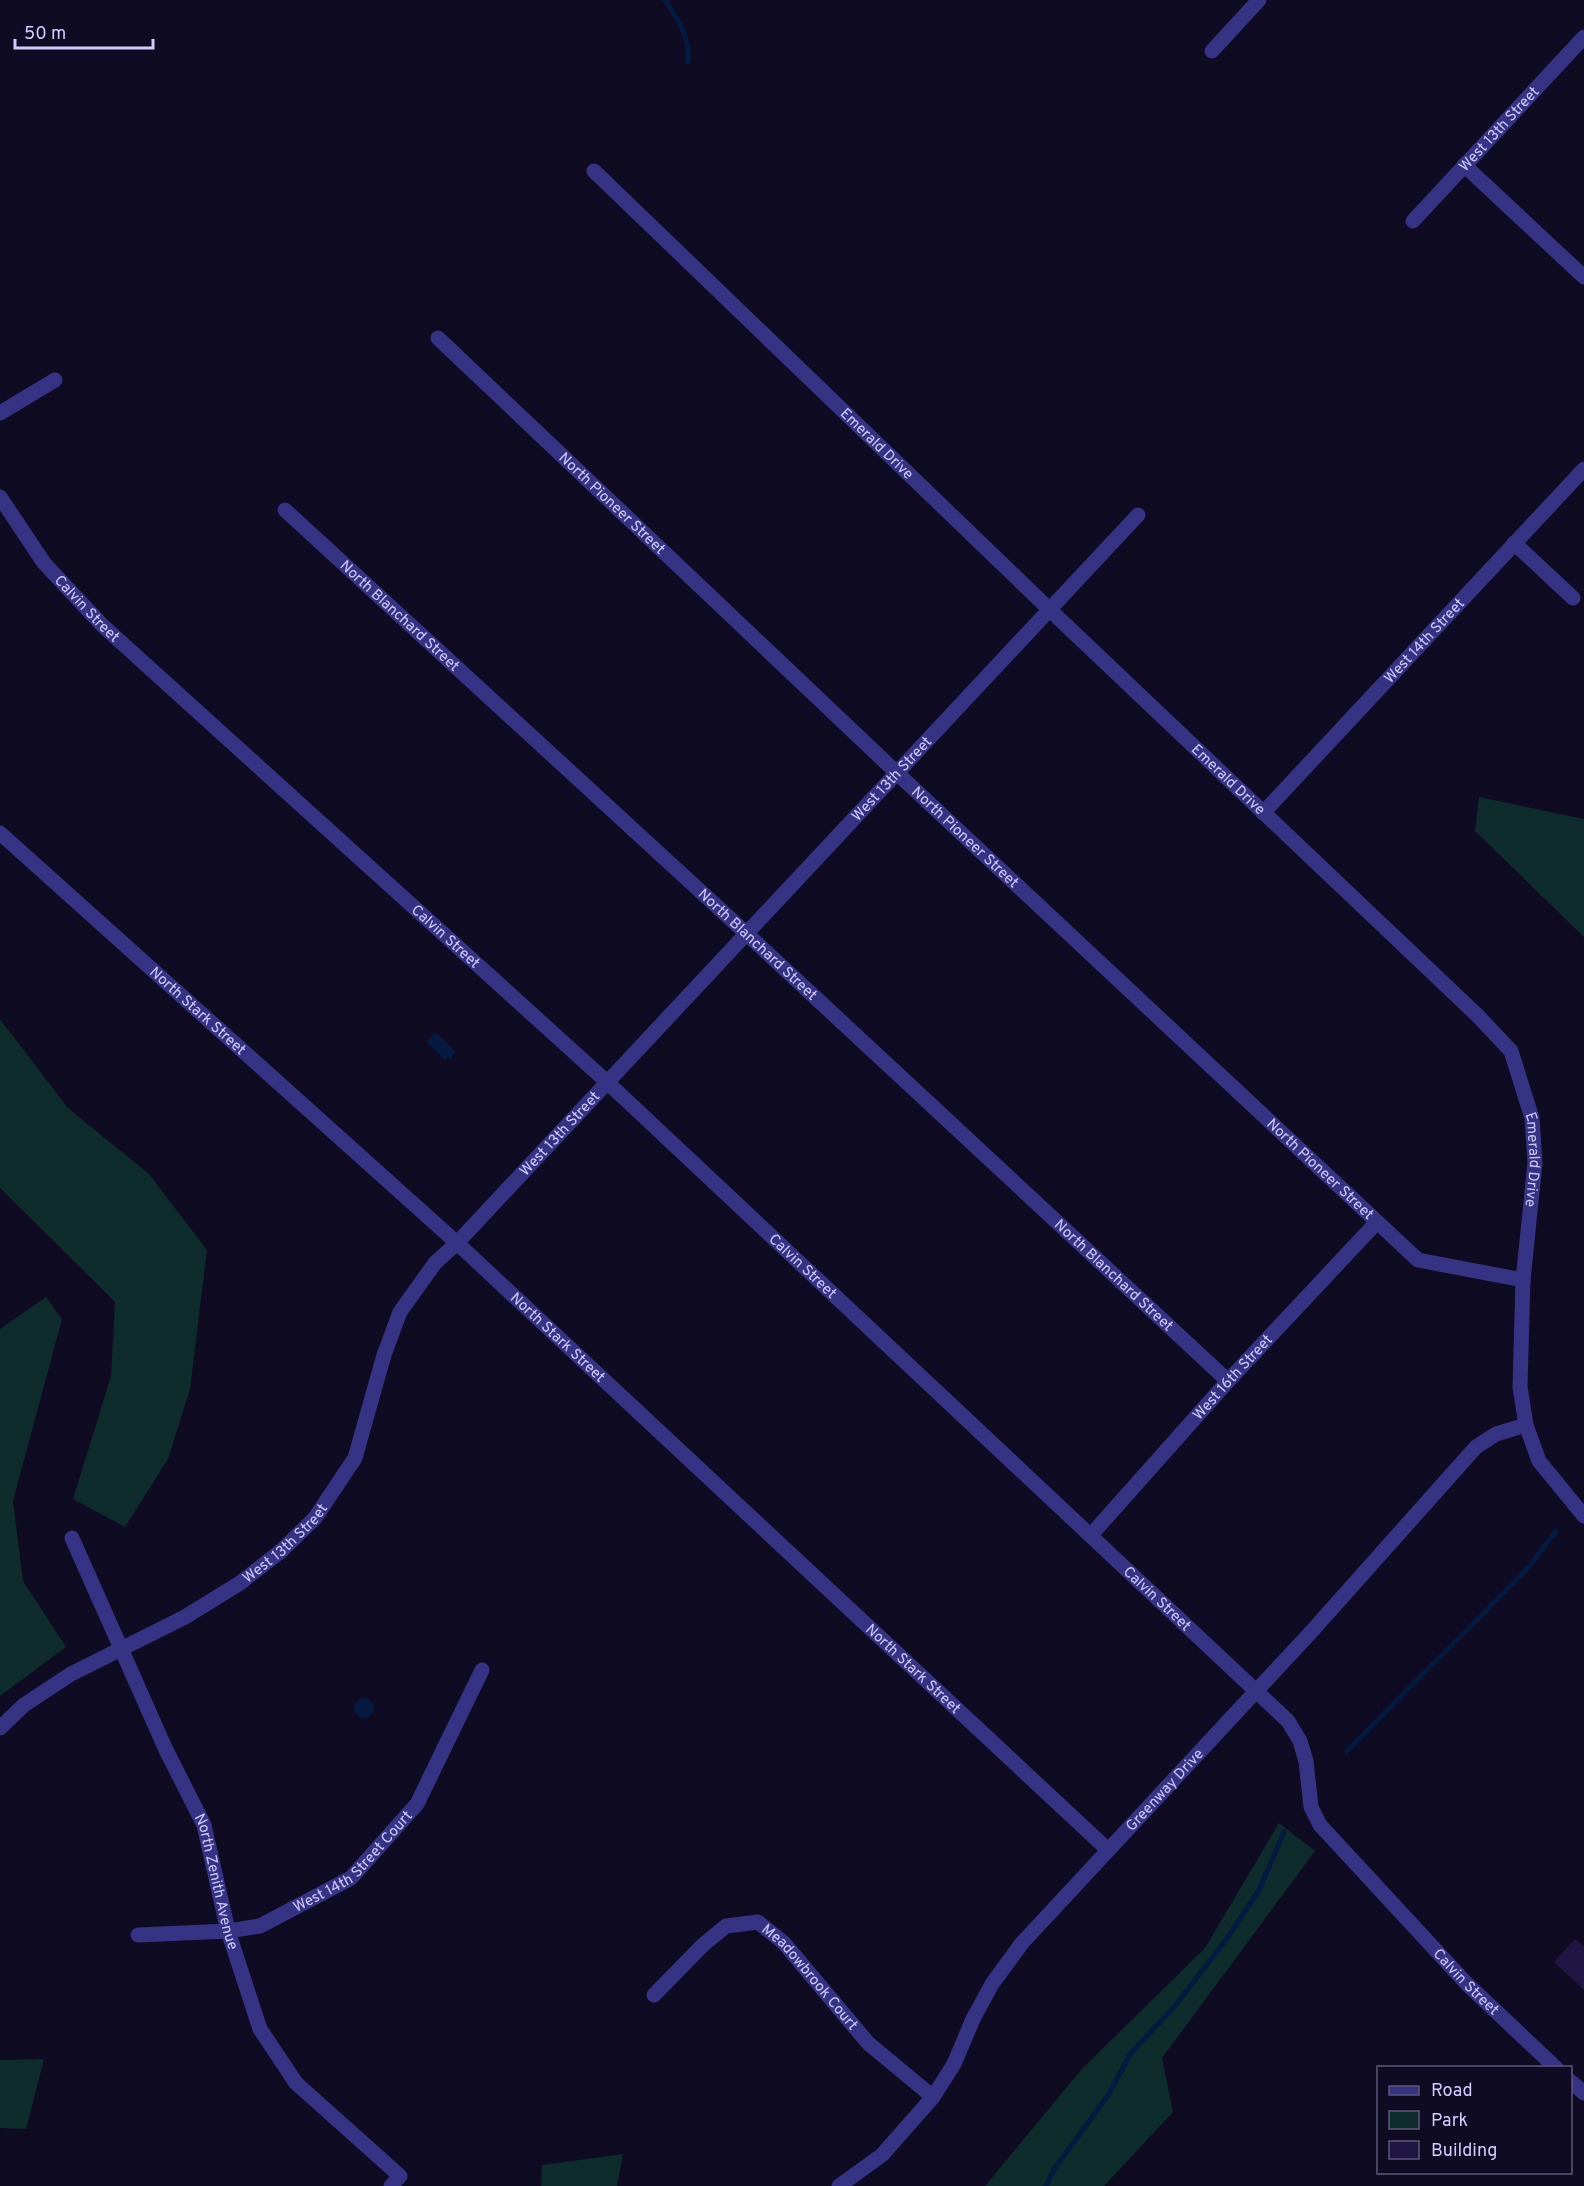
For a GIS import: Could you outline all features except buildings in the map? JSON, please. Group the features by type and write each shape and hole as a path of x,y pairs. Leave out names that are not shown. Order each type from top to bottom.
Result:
{"street":[{"path":"1212,51 1259,0"},
{"name":"West 13th Street","path":"1413,221 1584,37"},
{"path":"1464,165 1584,277"},
{"name":"Emerald Drive","path":"594,171 1050,610 1469,1008 1511,1051 1532,1118 1535,1163 1523,1280 1520,1387 1526,1425 1539,1461 1584,1516"},
{"name":"North Pioneer Street","path":"438,338 897,774 1418,1260 1523,1280"},
{"path":"0,413 54,380"},
{"name":"West 14th Street","path":"1263,813 1584,469"},
{"name":"Calvin Street","path":"0,497 44,563 102,625 607,1082 1288,1721 1300,1741 1306,1761 1311,1807 1320,1825 1467,1984 1555,2066"},
{"name":"North Blanchard Street","path":"285,510 747,934 1228,1381"},
{"name":"West 13th Street","path":"0,1728 24,1705 62,1680 185,1617 240,1583 281,1551 315,1518 355,1458 384,1355 400,1312 435,1263 457,1243 1138,515"},
{"path":"1514,543 1573,598"},
{"name":"North Stark Street","path":"0,833 457,1243 1108,1850"},
{"name":"West 16th Street","path":"1091,1535 1228,1381 1377,1222"},
{"name":"Greenway Drive","path":"839,2186 882,2155 933,2097 954,2064 973,2019 992,1984 1022,1942 1312,1631 1476,1447 1497,1434 1526,1425"},
{"name":"North Zenith Avenue","path":"72,1538 166,1750 204,1825 228,1931 260,2029 296,2083 400,2176 391,2186"},
{"name":"West 14th Street Court","path":"138,1935 228,1931 260,1926 351,1878 417,1804 482,1670"},
{"name":"Meadowbrook Court","path":"654,1995 703,1945 726,1926 758,1922 784,1943 868,2043 933,2097"},
{"path":"1572,2083 1584,2093"}],"green space":[{"path":"1479,797 1584,819 1584,937 1475,831"},
{"path":"0,1019 68,1108 149,1174 207,1250 190,1389 168,1459 125,1527 73,1499 111,1376 115,1302 0,1188"},
{"path":"46,1297 62,1319 13,1501 23,1581 66,1647 0,1696 0,1329"},
{"path":"1279,1823 1315,1851 1162,2058 1173,2112 1104,2186 985,2186 1082,2069 1205,1948"},
{"path":"44,2059 26,2129 0,2128 0,2060"},
{"path":"623,2154 617,2186 541,2186 542,2165"}],"water":[{"path":"435,1032 455,1051 451,1060 448,1057 445,1060 426,1042"},
{"path":"364,1698 371,1701 374,1708 371,1715 364,1718 357,1715 354,1708 357,1701"}],"waterway":[{"path":"665,0 685,37 688,62"},
{"path":"1347,1751 1527,1569 1556,1531"},
{"path":"1046,2186 1054,2169 1109,2094 1131,2053 1175,2006 1228,1937 1259,1890 1284,1832"}]}
